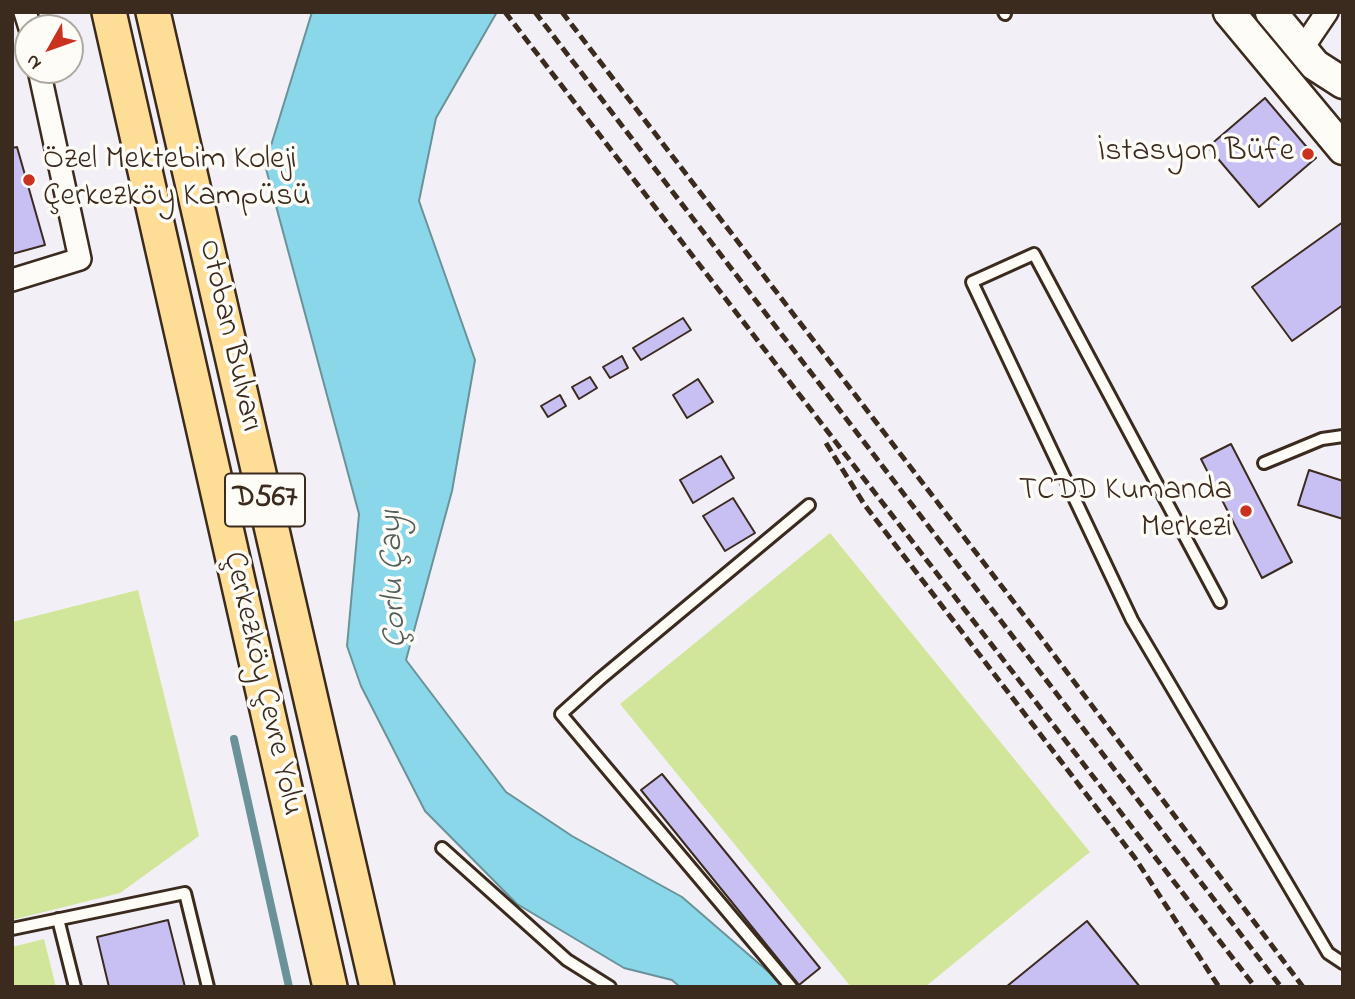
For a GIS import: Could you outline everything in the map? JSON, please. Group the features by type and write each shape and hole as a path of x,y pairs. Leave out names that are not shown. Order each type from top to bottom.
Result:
{"highway":[{"name":"Çerkezköy Çevre Yolu","path":"109,12 330,987"},
{"name":"Otoban Bulvarı","path":"153,12 377,987"}],"main road":[{"path":"1229,12 1343,149"},
{"path":"1271,12 1315,65 1343,83"}],"street":[{"path":"1302,50 1327,12"},
{"path":"12,280 80,259 42,84"}],"lane":[{"path":"1220,602 1034,254 972,282 1132,620 1328,953 1343,963"},
{"path":"1264,463 1322,439 1343,436"},
{"path":"791,987 561,714 809,505"},
{"path":"442,848 567,960 610,987"},
{"path":"12,929 185,893 208,987"},
{"path":"58,919 75,987"}],"green space":[{"path":"830,533 1090,852 925,987 851,987 620,704"},
{"path":"138,590 199,836 120,893 12,920 12,622"},
{"path":"44,939 56,987 12,987 12,947"}],"water":[{"name":"Çorlu Çayı","path":"312,12 497,12 436,118 419,201 475,360 452,491 406,660 506,792 572,836 682,897 786,987 680,987 672,980 624,968 517,904 425,811 361,686 347,646 359,514 265,165"}],"building":[{"path":"1265,98 1316,158 1259,207 1208,147"},
{"path":"17,147 45,245 12,254 12,148"},
{"path":"1343,222 1343,305 1292,341 1252,287"},
{"path":"683,318 691,330 641,360 633,348"},
{"path":"622,356 628,368 610,378 603,367"},
{"path":"590,377 597,388 579,399 572,387"},
{"path":"698,379 713,402 687,418 673,395"},
{"path":"560,395 566,406 548,417 541,406"},
{"name":"TCDD Kumanda Merkezi","path":"1231,444 1292,562 1262,578 1201,459"},
{"path":"721,456 734,478 693,503 680,480"},
{"path":"1309,470 1343,481 1343,519 1298,505"},
{"path":"733,498 755,533 725,551 703,516"},
{"path":"662,774 820,968 799,985 641,790"},
{"path":"168,920 185,987 109,987 97,937"},
{"path":"1087,921 1140,987 1006,987"}],"waterway":[{"path":"234,739 289,987"}],"railway":[{"path":"505,12 1255,987"},
{"path":"535,12 1281,987"},
{"path":"562,12 1036,631 1303,987"},
{"path":"826,443 864,504 1135,858 1219,987"}],"place":[{"name":"İstasyon Büfe","path":"1308,154"},
{"name":"Özel Mektebim Koleji Çerkezköy Kampüsü","path":"29,180"},
{"name":"TCDD Kumanda Merkezi","path":"1246,511"}]}
